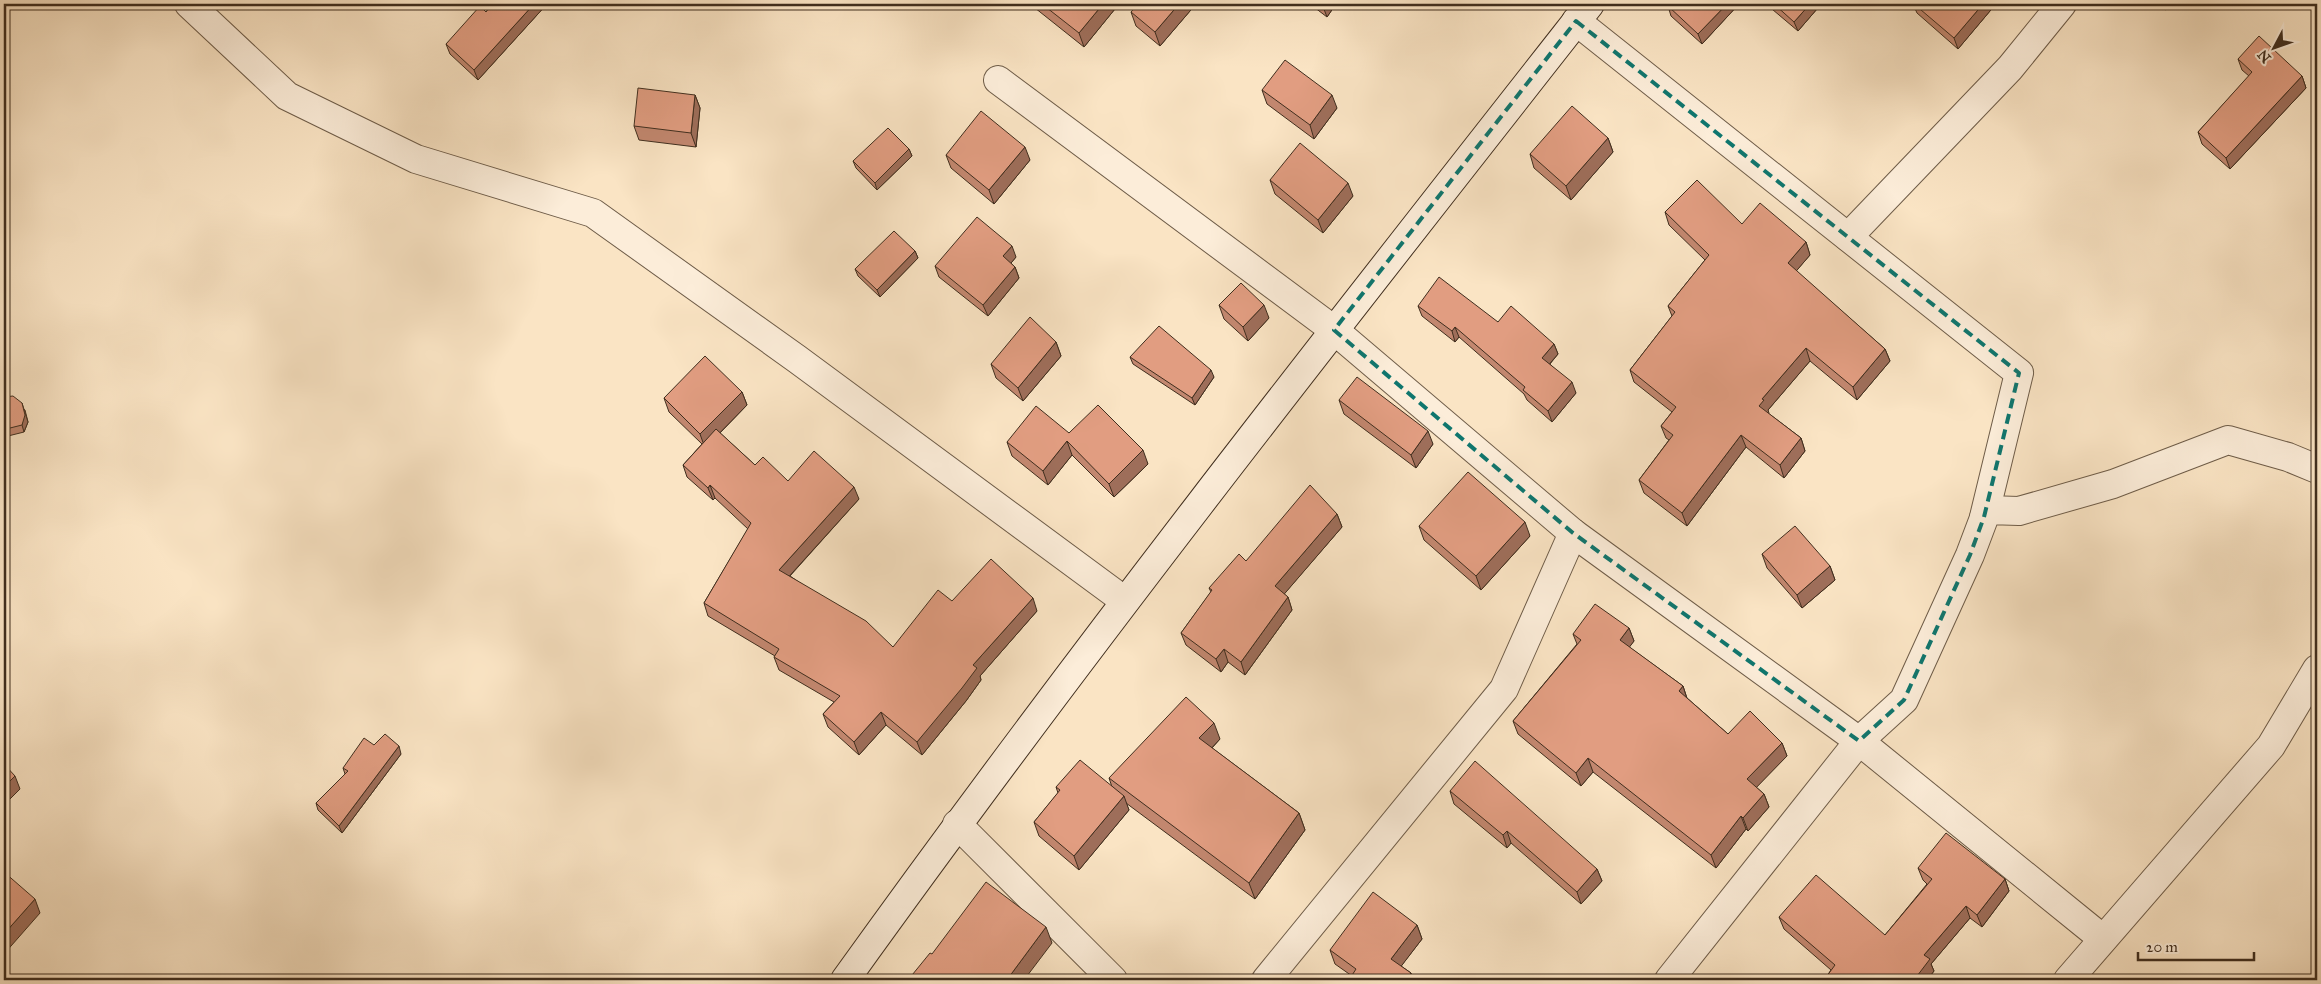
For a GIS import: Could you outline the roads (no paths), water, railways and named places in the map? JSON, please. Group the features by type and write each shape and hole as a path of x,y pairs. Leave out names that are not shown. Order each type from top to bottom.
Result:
{"street":[{"path":"188,4 287,96 416,159 593,213 805,365 1126,601"},
{"path":"1848,237 2010,68 2062,4"},
{"path":"845,980 957,824 1126,601 1334,330 1583,12 1848,237 2019,373 1984,517"},
{"path":"998,80 1334,330 1573,533 1859,741 2103,939"},
{"path":"1668,980 1859,741 1904,700 1970,556 1987,510 2020,511 2113,484 2228,440 2288,457 2317,469"},
{"path":"1266,980 1504,689 1573,533"},
{"path":"2068,980 2270,746 2317,669"},
{"path":"957,824 1113,980"}]}
